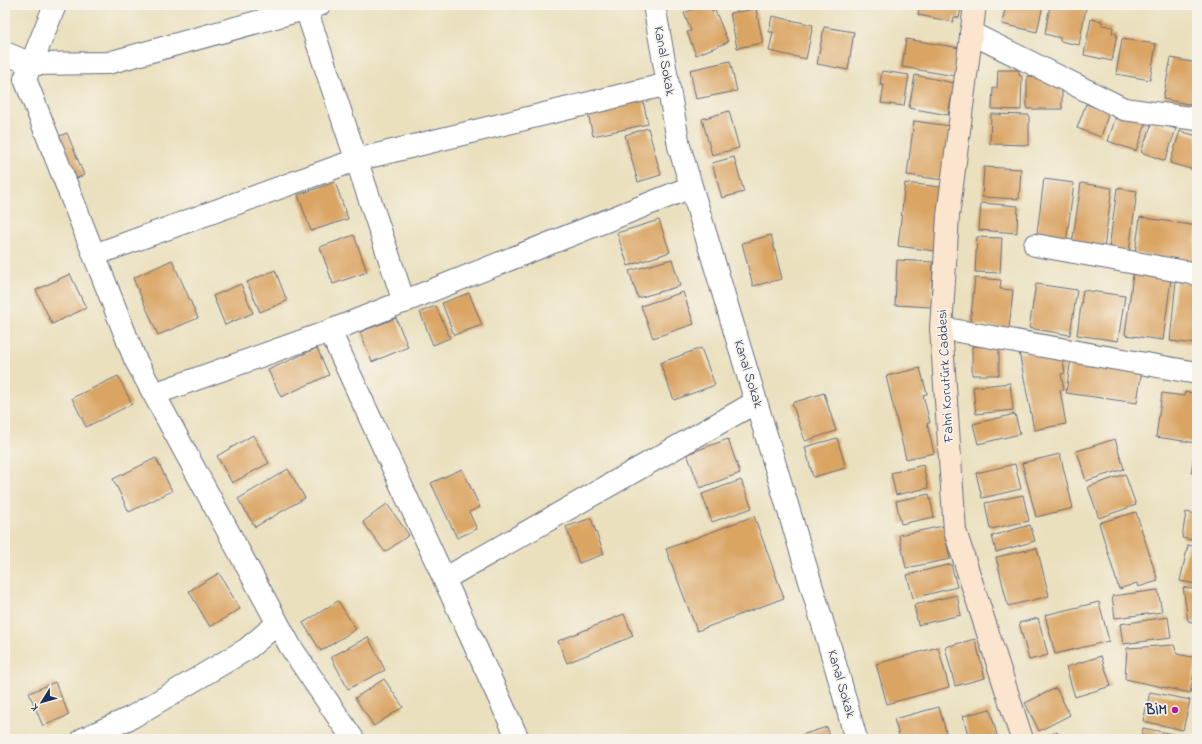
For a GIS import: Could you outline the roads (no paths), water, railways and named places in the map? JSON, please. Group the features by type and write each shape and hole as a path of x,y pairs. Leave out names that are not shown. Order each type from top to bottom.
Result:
{"street":[{"path":"55,5 25,79 135,359 277,624 290,646 353,739"},
{"name":"Kanal Sokak","path":"654,5 679,146 838,674 856,739"},
{"name":"Fahri Korutürk Caddesi","path":"975,5 948,216 941,328 955,532 1022,739"},
{"path":"5,53 31,64 108,63 268,12 312,7 356,160 404,302"},
{"path":"971,33 1124,109 1197,119"},
{"path":"94,255 356,160 668,84"},
{"path":"154,394 330,331 691,187"},
{"path":"1035,245 1197,274"},
{"path":"941,328 1197,373"},
{"path":"330,331 518,739"},
{"path":"444,579 756,402"},
{"path":"83,739 132,717 247,649 277,624"}],"place":[{"name":"BİM","path":"1175,710"}]}
